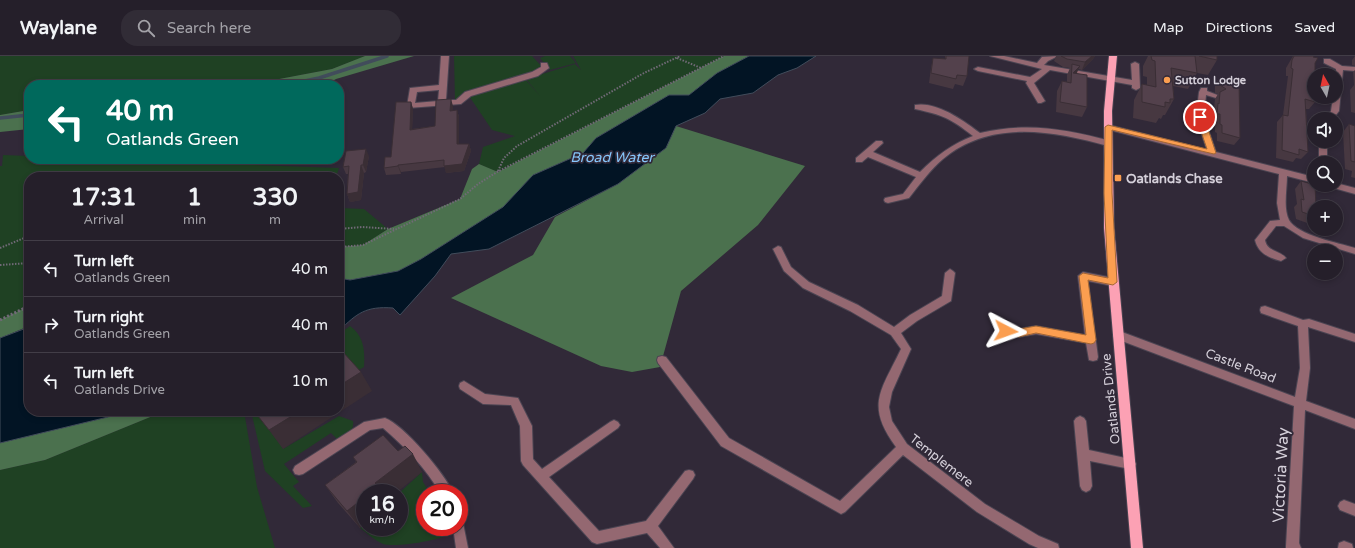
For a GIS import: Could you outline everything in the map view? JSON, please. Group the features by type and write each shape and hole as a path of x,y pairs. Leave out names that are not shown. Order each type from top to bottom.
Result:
{"main road":[{"name":"Oatlands Drive","path":"1113,56 1110,78 1108,127 1108,193 1113,282 1137,548"}],"street":[{"path":"442,103 445,56"},
{"path":"994,56 1048,68 1110,78 1136,86 1135,64"},
{"path":"1039,66 1045,59 1054,56"},
{"path":"1327,61 1340,68"},
{"path":"443,87 413,90 411,106 458,102 468,94 535,74 546,68 544,65"},
{"path":"1031,80 1048,68"},
{"path":"1343,68 1355,69"},
{"path":"978,69 1018,76 1031,80"},
{"path":"1031,80 1030,83 1041,101"},
{"path":"1212,153 1200,117 1204,91 1216,96"},
{"path":"918,107 945,112 979,136"},
{"path":"1108,127 1307,178"},
{"path":"888,200 906,196 921,176 943,156 962,144 979,136 1000,131 1022,129 1048,130 1073,133 1108,143"},
{"path":"859,160 879,143"},
{"path":"867,153 921,176"},
{"path":"1283,172 1283,214 1286,223 1296,231 1355,252"},
{"path":"1343,188 1355,191"},
{"path":"1281,258 1265,250 1261,245 1260,240 1273,223 1286,223"},
{"name":"Templemere","path":"778,249 787,268 806,285 854,308 895,332 906,349 886,392 883,407 886,421 892,433 903,448 980,508 1034,540 1053,548"},
{"path":"895,332 906,321 927,311 947,298 950,273"},
{"path":"1093,357 1083,276 1113,282"},
{"path":"1265,310 1302,324 1309,323 1355,338"},
{"path":"1300,403 1305,368 1302,324"},
{"path":"1006,331 1019,333 1036,330 1091,340"},
{"name":"Castle Road","path":"1118,335 1355,424"},
{"path":"662,360 725,442 841,508 903,448"},
{"path":"464,386 483,398 514,401 526,426 527,461 597,538 650,526 689,475"},
{"name":"Victoria Way","path":"1295,548 1292,546 1300,403"},
{"path":"1080,421 1086,486"},
{"path":"299,470 368,425 384,423 414,448 442,484"},
{"path":"541,476 614,425"},
{"path":"1083,454 1130,464"},
{"path":"650,526 668,548"},
{"path":"460,536 462,548"}],"path":[{"path":"497,172 504,158 517,146 644,73 680,56"},
{"path":"344,247 363,245 460,199 478,184 497,172 724,56"},
{"path":"676,58 701,68"},
{"path":"344,229 362,227 395,229"},
{"path":"0,248 24,238"},
{"path":"0,265 24,263"},
{"path":"0,320 24,308"}],"green space":[{"path":"0,56 365,56 332,69 274,80 24,80 24,111 0,115"},
{"path":"365,56 414,56 334,80 274,80 332,69"},
{"path":"454,56 532,56 545,70 455,101"},
{"path":"545,56 570,56 576,63 550,70 540,58"},
{"path":"573,56 724,56 497,172 479,164 483,147 515,136 492,130 469,96 525,79 540,96 526,79 575,64 581,70"},
{"path":"724,56 749,56 717,73 689,95 669,95 596,138 583,153 533,175 503,207 421,259 398,271 350,280 344,279 344,247 363,245 388,229 460,199 472,169 479,164 498,172"},
{"path":"24,111 24,130 0,132 0,115"},
{"path":"676,126 805,166 758,225 681,291 660,367 632,372 601,366 451,298 533,255 555,217 618,184 666,148"},
{"path":"3,155 24,156 24,164 230,164 339,168 338,172 24,172 24,308 0,320 0,166 2,166"},
{"path":"344,208 364,209 388,229 363,245 344,247"},
{"path":"24,308 24,328 0,338 0,320"},
{"path":"350,326 355,330 361,339 364,349 364,367 344,378 344,330"},
{"path":"112,416 153,416 45,460 0,470 0,443"},
{"path":"153,416 245,416 257,487 275,548 0,548 0,470 45,460"},
{"path":"252,416 289,416 283,449 339,416 353,421 351,431 346,435 337,439 331,433 284,464 299,482 293,486 312,506 303,508 265,471"},
{"path":"422,472 424,484 416,484 416,536 446,536 408,544 383,544 371,536 408,536 408,485"}],"water":[{"name":"Broad Water","path":"749,56 816,56 797,68 778,75 753,93 720,99 705,113 676,126 666,148 618,184 489,249 451,254 435,276 400,315 393,308 376,308 357,315 344,326 344,279 350,280 398,271 421,259 503,207 533,175 583,153 596,138 669,95 689,95 717,73"},
{"path":"24,329 24,416 112,416 0,443 0,338"}],"building":[{"path":"946,56 969,56 967,76 957,75 956,79 931,73 933,58 946,59"},
{"path":"1061,56 1092,56 1085,62 1067,59"},
{"path":"1151,56 1195,56 1197,73 1171,68 1174,99 1170,99 1170,103 1165,102 1165,107 1142,102 1142,84 1156,87 1155,61 1152,60"},
{"path":"1199,56 1217,56 1217,60"},
{"path":"1294,56 1314,56 1313,57 1318,58 1315,63 1315,68 1307,68 1307,100 1305,99 1308,152 1299,149 1299,155 1282,150 1283,115 1288,116 1293,69 1291,68"},
{"path":"1072,64 1080,66 1073,73 1087,75 1087,107 1060,102 1062,81 1071,83"},
{"path":"1220,77 1239,81 1240,138 1222,133 1220,114 1217,114 1218,103 1219,104 1220,92 1226,89 1220,85"},
{"path":"451,99 450,111 457,110 457,144 469,144 462,164 444,166 444,160 384,168 385,157 391,157 396,102 411,102 410,130 435,126 436,100"},
{"path":"1349,124 1355,126 1355,162 1351,161"},
{"path":"366,149 363,165 361,165 358,192 347,194 349,166 343,167 346,151"},
{"path":"1301,181 1307,183 1307,192 1315,192 1316,200 1307,200 1307,214 1302,212 1301,199 1304,200"},
{"path":"344,353 361,372 344,383"},
{"path":"258,416 292,416 269,430"},
{"path":"383,435 398,451 405,446 413,454 375,483 376,484 356,484 356,504 347,511 325,485 357,462 353,457"}],"waterway":[{"path":"309,80 387,56"},
{"path":"0,118 24,116"}],"place":[{"name":"Sutton Lodge","path":"1167,80"},
{"name":"Oatlands Chase","path":"1118,178"}],"route":[{"path":"1006,331 1019,333 1036,330 1091,340 1083,276 1113,282 1109,228 1108,127 1212,153 1200,117"}]}
